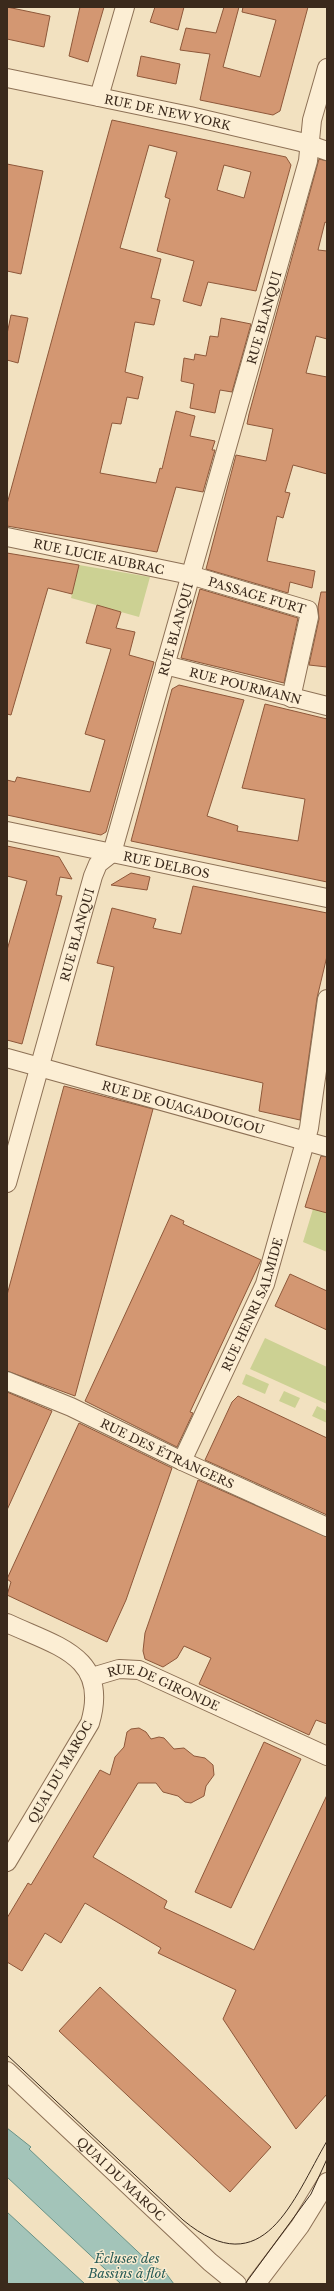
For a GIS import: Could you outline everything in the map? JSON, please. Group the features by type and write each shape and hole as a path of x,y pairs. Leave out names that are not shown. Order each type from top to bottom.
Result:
{"street":[{"path":"99,97 124,7"},
{"name":"RUE BLANQUI","path":"7,1183 92,876 98,864 112,853 306,168 310,147 312,120 327,68"},
{"name":"RUE DE NEW YORK","path":"7,78 275,136 327,151"},
{"name":"RUE LUCIE AUBRAC","path":"7,537 190,575"},
{"name":"PASSAGE FURT","path":"190,575 308,610 309,617 291,698"},
{"name":"RUE POURMANN","path":"165,665 327,706"},
{"name":"RUE DELBOS","path":"7,831 327,898"},
{"name":"RUE HENRI SALMIDE","path":"182,1462 265,1284 306,1141 327,998"},
{"name":"RUE DE OUAGADOUGOU","path":"7,1058 327,1147"},
{"name":"RUE DES ÉTRANGERS","path":"7,1381 71,1407 182,1462 327,1526"},
{"name":"RUE DE GIRONDE","path":"7,1623 63,1650 82,1662 92,1677 119,1670 139,1670 327,1756"},
{"name":"QUAI DU MAROC","path":"7,1862 90,1723 95,1707 92,1677"},
{"name":"QUAI DU MAROC","path":"7,2071 210,2262 237,2284"},
{"path":"256,2284 300,2226 327,2182"}],"green space":[{"path":"79,565 150,577 139,617 71,598"},
{"path":"313,1209 327,1213 327,1252 303,1242"},
{"path":"265,1338 327,1367 327,1404 250,1369"},
{"path":"246,1374 269,1384 265,1394 242,1384"},
{"path":"284,1391 300,1398 295,1408 279,1401"},
{"path":"317,1406 327,1411 327,1423 312,1416"}],"water":[{"name":"Écluses des Bassins à flot","path":"7,2128 31,2147 29,2149 154,2267 165,2272 174,2284 121,2284 7,2177"},
{"name":"Écluses des Bassins à flot","path":"7,2212 85,2284 7,2284"}],"building":[{"path":"7,7 50,16 44,47 7,39"},
{"path":"80,7 104,7 88,62 69,56"},
{"path":"155,7 184,7 178,30 150,22"},
{"path":"224,7 239,7 223,67 260,77 276,20 242,12 243,7 308,7 280,111 273,115 200,100 210,54 180,50 186,28 216,33"},
{"path":"141,56 180,64 176,84 137,76"},
{"path":"112,120 286,157 291,165 256,291 208,282 201,306 183,301 194,261 157,251 170,199 165,197 177,152 149,145 120,248 161,259 151,298 160,300 154,325 135,322 125,372 143,377 138,399 127,397 121,424 112,423 100,473 156,483 160,468 162,469 176,411 195,416 190,436 215,441 212,450 215,450 203,492 176,487 157,552 7,526 7,504","holes":["224,165 251,172 244,198 217,190"]},
{"path":"319,159 327,161 327,223 325,222 318,250 327,251 327,339 316,336 306,373 327,377 327,474 293,465 285,492 290,493 283,518 277,516 267,561 315,571 312,588 290,582 288,593 206,569 236,455 266,461 273,429 247,424"},
{"path":"7,164 43,171 21,274 7,271"},
{"path":"11,315 28,318 18,363 7,360 7,334"},
{"path":"221,318 251,324 232,392 220,390 215,413 190,408 194,384 181,381 184,358 194,360 195,354 206,356 210,336 218,337"},
{"path":"7,553 79,565 72,594 48,588 11,715 7,714"},
{"path":"200,589 298,618 284,683 181,658"},
{"path":"321,592 327,592 327,667 309,665 319,619 318,607"},
{"path":"97,605 121,612 116,628 135,632 129,655 154,662 106,832 101,835 7,815 7,780 15,782 17,777 90,792 105,740 85,734 111,649 86,643"},
{"path":"179,685 244,700 207,816 238,826 237,831 298,841 305,799 242,788 265,704 327,719 327,882 131,841 172,689"},
{"path":"7,846 59,857 72,879 60,877 56,895 62,896 22,1044 7,1040 7,950 27,881 7,876"},
{"path":"131,873 150,877 147,890 111,885"},
{"path":"193,886 327,913 327,956 317,998 300,1120 259,1111 263,1083 96,1045 114,967 97,963 112,908 156,919 153,928 181,934"},
{"path":"64,1086 153,1109 75,1396 7,1371 7,1295"},
{"path":"321,1156 327,1157 327,1213 305,1207"},
{"path":"171,1215 184,1221 183,1224 261,1260 190,1412 193,1413 177,1447 85,1401"},
{"path":"290,1274 327,1291 327,1330 275,1306"},
{"path":"7,1392 52,1411 7,1510"},
{"path":"238,1396 327,1438 327,1515 205,1460 232,1402"},
{"path":"79,1423 172,1468 126,1600 107,1642 7,1595 11,1582 7,1579"},
{"path":"198,1480 327,1537 327,1724 316,1720 309,1735 199,1684 211,1658 184,1646 177,1658 163,1667 145,1659 143,1651 145,1633"},
{"path":"139,1728 146,1732 151,1739 159,1737 164,1738 174,1749 184,1748 194,1756 205,1758 213,1765 214,1775 206,1786 204,1796 191,1803 185,1802 178,1796 163,1792 156,1783 138,1783 93,1857 167,1901 164,1908 254,1950 327,1795 327,2094 296,2129 223,2019 236,1990 158,1953 161,1948 85,1903 61,1943 45,1933 22,1971 7,1962 7,1918 28,1883 31,1885 100,1770 110,1775 115,1757 124,1747 127,1732 131,1729"},
{"path":"264,1742 301,1759 231,1908 195,1892"},
{"path":"100,1987 271,2147 230,2192 59,2031"}],"tram line":[{"path":"7,2055 183,2220 211,2238 235,2244 255,2240 273,2227 288,2209 302,2187 327,2141"},
{"path":"245,2284 311,2194 327,2159"}]}
